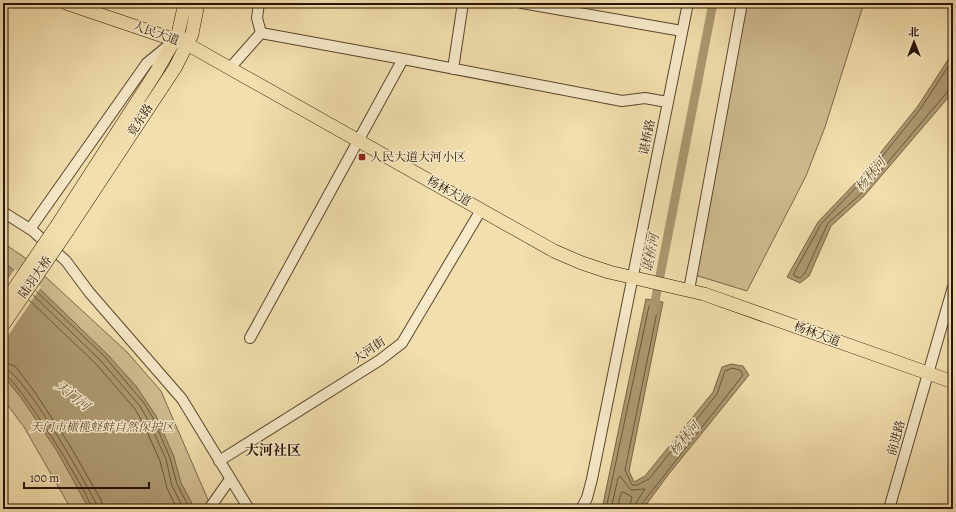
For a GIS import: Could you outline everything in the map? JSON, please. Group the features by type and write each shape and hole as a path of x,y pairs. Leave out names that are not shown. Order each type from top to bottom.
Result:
{"main road":[{"name":"人民大道","path":"66,3 176,37"},
{"name":"人民大道","path":"88,3 176,37 187,44"},
{"name":"竟东路","path":"63,227 176,37 185,3"},
{"name":"竟东路","path":"63,227 172,71 194,29 198,3"},
{"name":"杨林大道","path":"187,44 554,252 582,263 722,300 953,382"},
{"name":"陆羽大桥","path":"3,305 63,227"},
{"name":"陆羽大桥","path":"3,325 63,227"}],"street":[{"path":"259,3 257,18 261,33"},
{"path":"453,69 463,3"},
{"path":"522,3 682,31"},
{"name":"谌桥路","path":"581,509 587,498 592,480 688,3"},
{"path":"685,289 742,3"},
{"path":"261,33 622,101 645,98 667,102"},
{"path":"230,68 261,33"},
{"path":"30,229 147,63 176,37"},
{"path":"250,338 360,141 403,60"},
{"name":"大河街","path":"219,461 380,360 402,343 481,210"},
{"path":"3,212 30,229 66,260 88,292 182,399 248,509"},
{"name":"前进路","path":"889,509 953,287"},
{"path":"209,509 230,479"}],"green space":[{"path":"747,3 864,3 825,127 806,176 747,291 695,275"},
{"name":"天门市橄榄蛏蚌自然保护区","path":"3,243 24,257 127,352 161,391 212,509 71,509 24,427 3,399"}],"water":[{"name":"杨林河","path":"953,52 953,92 864,196 831,226 809,276 800,283 787,277 818,222 861,177 918,106"},
{"name":"天门市橄榄蛏蚌自然保护区","path":"3,262 41,290 108,355 136,386 156,416 174,457 181,483 195,509 89,509 57,451 22,399 3,375"},
{"name":"杨林河","path":"646,299 663,302 629,471 634,482 645,476 713,392 722,367 731,364 743,366 749,375 668,475 643,509 602,509"}],"pier":[{"path":"15,269 41,287 3,343 3,286"}],"waterway":[{"name":"谌桥河","path":"653,312 713,3"}],"place":[{"name":"人民大道大河小区","path":"362,157"}],"district":[{"name":"大河社区","path":"273,450"}],"water label":[{"name":"天门河","path":"73,395"}]}
